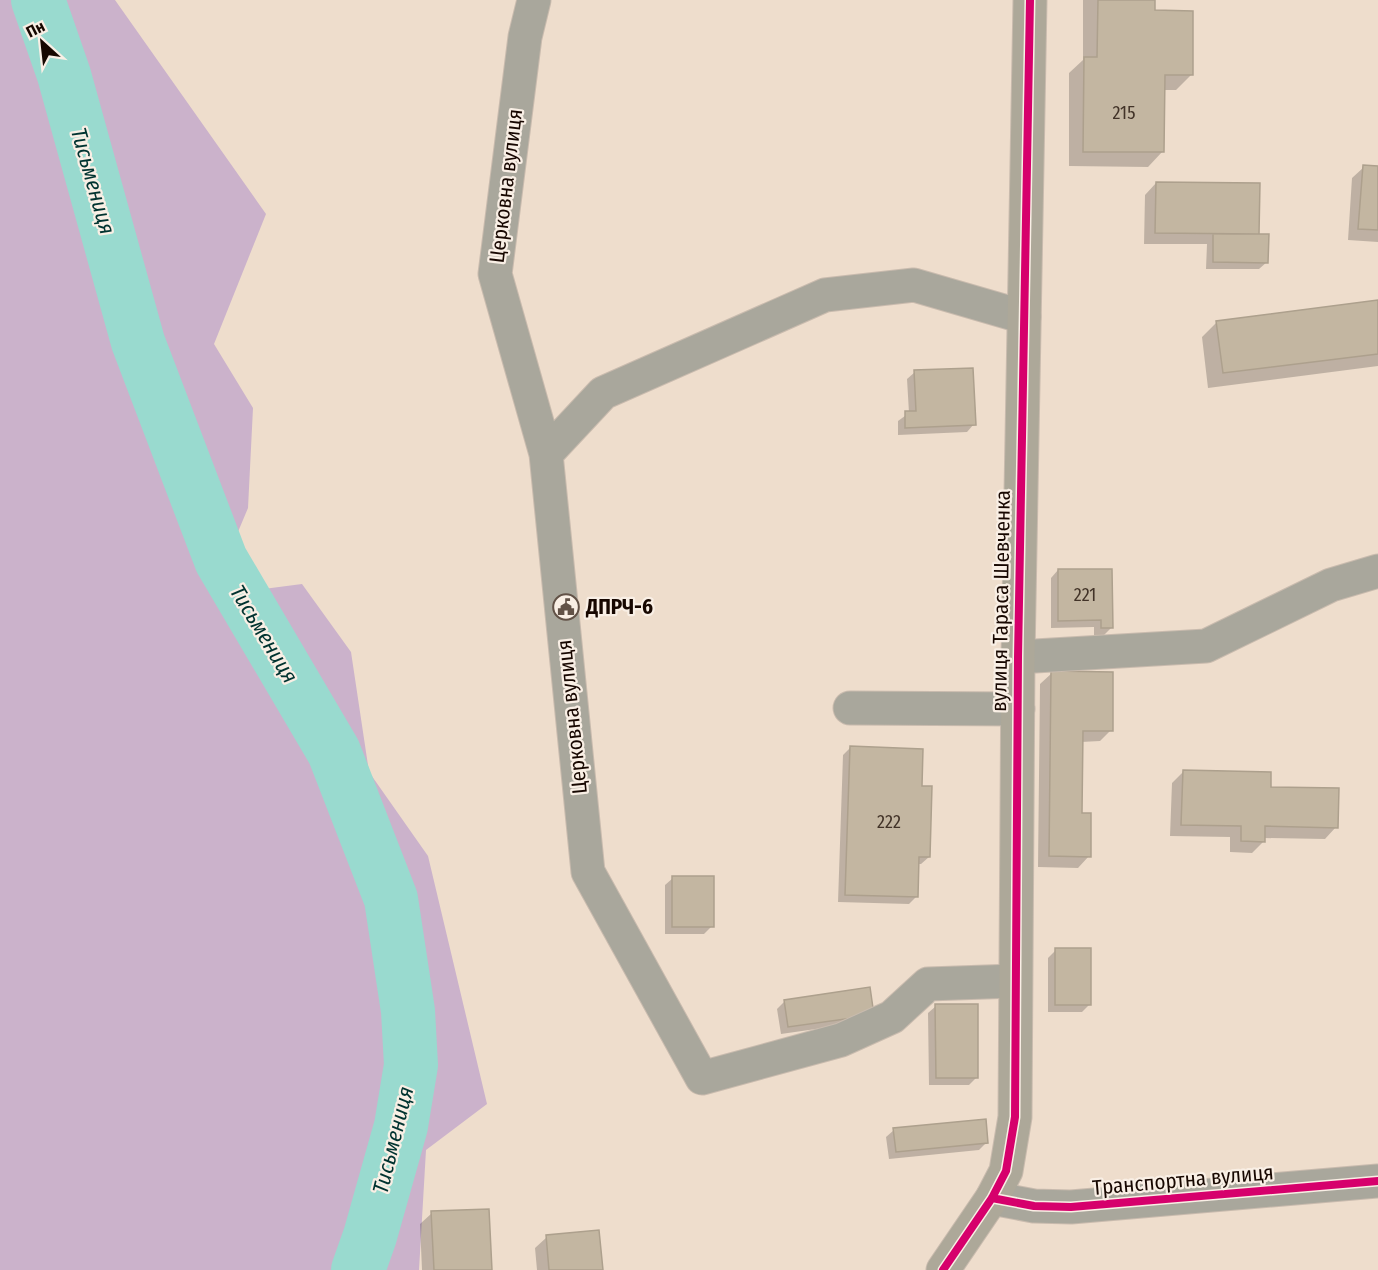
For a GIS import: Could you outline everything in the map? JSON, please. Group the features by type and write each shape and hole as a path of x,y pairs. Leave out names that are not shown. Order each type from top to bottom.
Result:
{"main road":[{"name":"вулиця Тараса Шевченка","path":"951,1267 992,1198 1005,1171 1015,1117 1018,657 1030,0"}],"street":[{"name":"Церковна вулиця","path":"534,0 525,37 495,274 546,454 588,872 702,1078 841,1040 892,1017 928,984 1016,981"},
{"path":"546,454 603,393 825,295 914,285 1024,317"},
{"path":"1018,657 1206,646 1331,585 1378,571"},
{"path":"850,708 1018,709"},
{"name":"Транспортна вулиця","path":"992,1198 1035,1206 1071,1207 1378,1181"}],"shaded area":[{"path":"0,0 115,0 266,214 214,344 253,408 248,508 211,596 302,584 351,652 369,772 428,856 487,1104 426,1150 419,1270 0,1270"}],"building":[{"path":"1098,0 1155,0 1155,10 1193,11 1193,75 1165,75 1164,152 1083,152 1084,57 1097,57"},
{"path":"1363,165 1378,166 1378,230 1358,229"},
{"path":"1156,182 1260,183 1259,234 1155,233"},
{"path":"1213,234 1269,234 1268,263 1213,262"},
{"path":"1378,300 1378,354 1223,373 1216,321"},
{"path":"973,368 976,425 905,428 905,411 916,411 914,370"},
{"path":"1058,569 1112,569 1113,628 1101,628 1101,620 1058,621"},
{"path":"1051,671 1113,672 1113,731 1083,731 1082,813 1091,813 1091,857 1049,856"},
{"path":"850,746 923,749 922,786 932,786 930,857 919,857 918,897 845,895"},
{"path":"1183,770 1271,772 1271,787 1339,788 1338,828 1265,826 1265,842 1241,841 1241,826 1181,825"},
{"path":"672,876 714,876 714,927 672,927"},
{"path":"1055,948 1091,948 1091,1005 1055,1005"},
{"path":"870,987 874,1015 788,1027 784,1000"},
{"path":"935,1004 978,1004 978,1078 936,1078"},
{"path":"986,1119 988,1143 896,1152 893,1128"},
{"path":"489,1209 492,1270 434,1270 431,1211"},
{"path":"599,1230 603,1270 549,1270 546,1235"}],"waterway":[{"name":"Тисьмениця","path":"38,0 64,75 138,342 221,560 334,752 391,899 408,1011 411,1065 401,1126 358,1270"}],"cycle path":[{"path":"943,1270 992,1198 1006,1171 1015,1117 1018,657 1030,0"},
{"path":"992,1198 1034,1206 1071,1207 1378,1181"}],"place":[{"name":"ДПРЧ-6","path":"566,607"}]}
